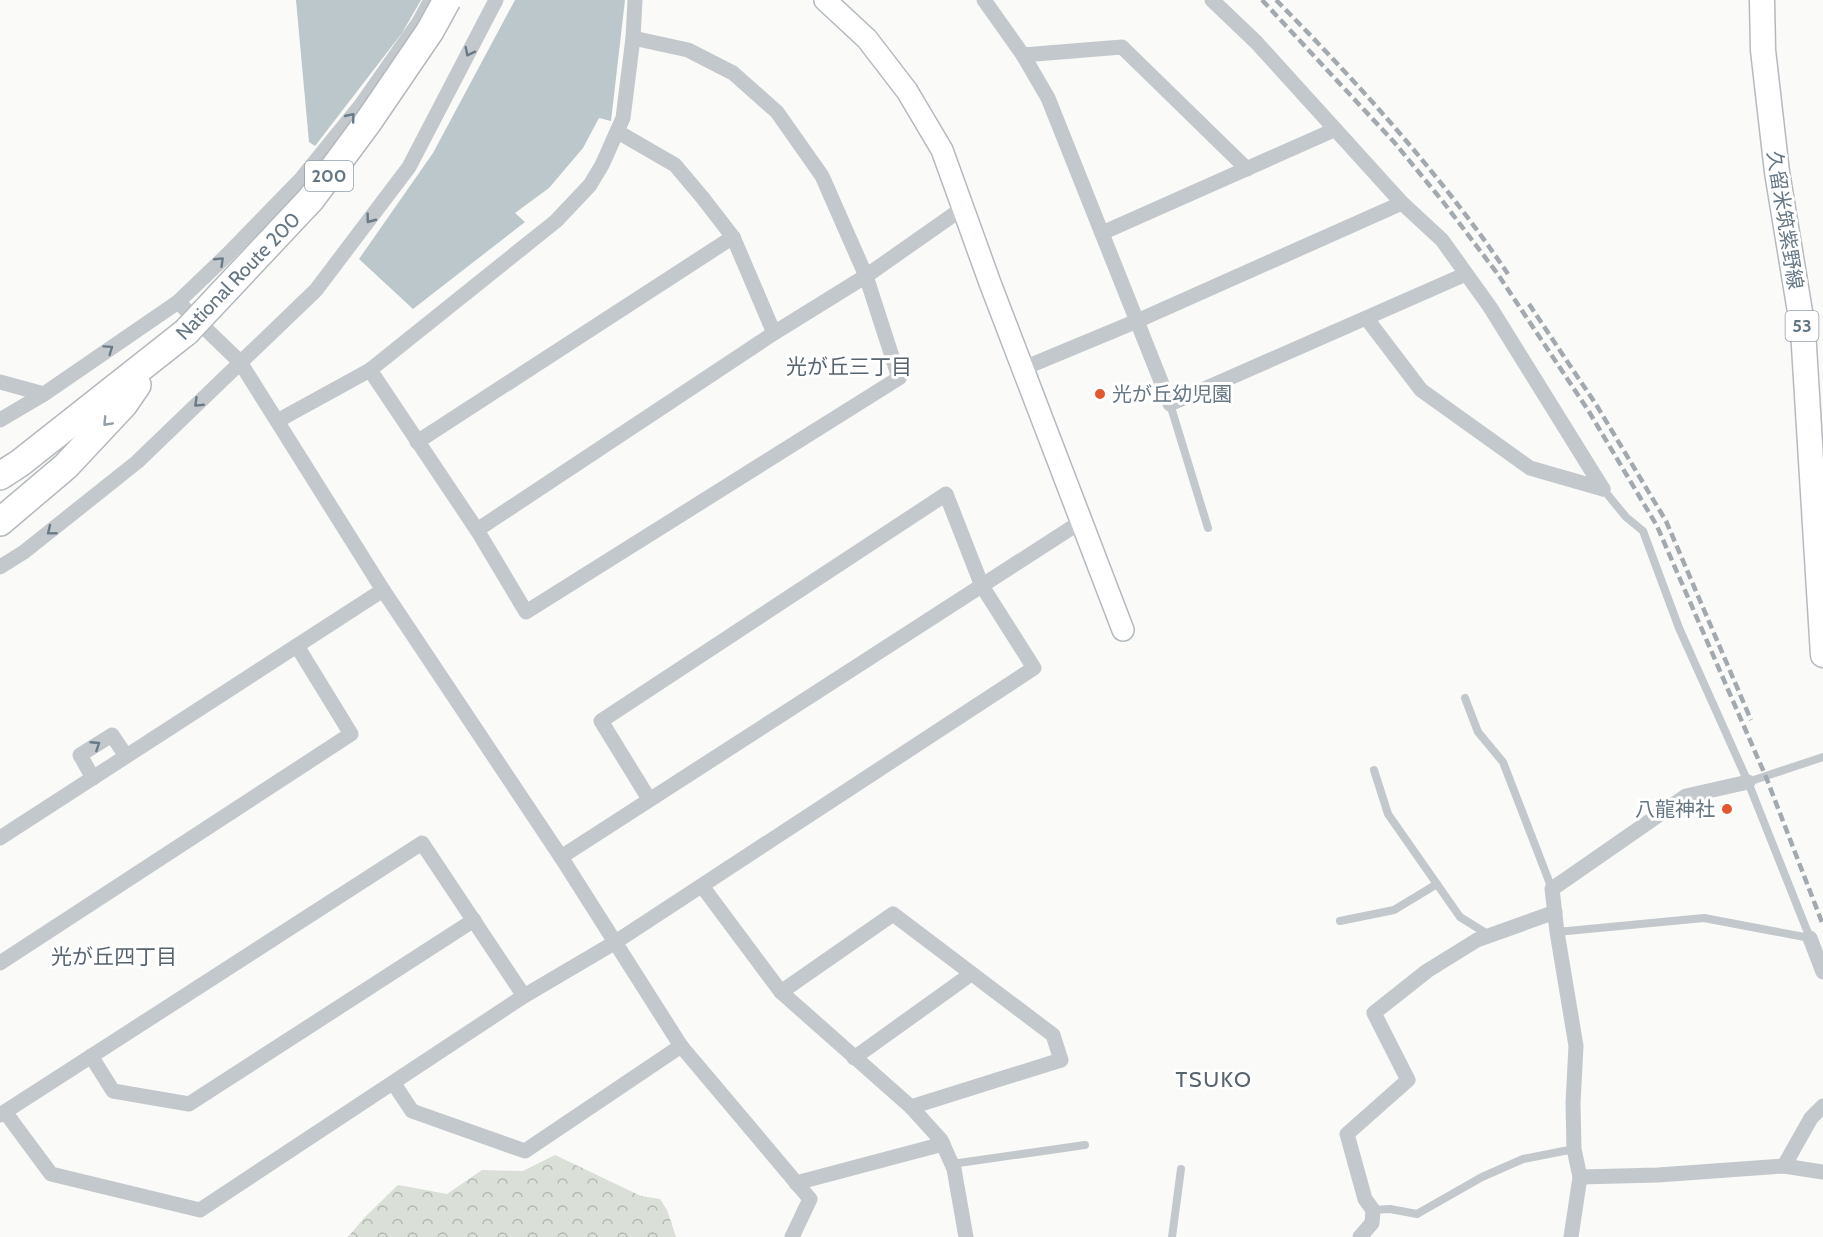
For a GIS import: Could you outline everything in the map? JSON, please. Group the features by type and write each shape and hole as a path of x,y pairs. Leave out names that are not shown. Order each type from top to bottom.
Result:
{"highway":[{"name":"National Route 200","path":"7,471 186,332 311,200 375,113 430,31 447,0"},
{"path":"0,522 66,466 124,404 154,359"}],"main road":[{"name":"久留米筑紫野線","path":"1762,0 1762,50 1777,172 1803,330 1823,655"}],"street":[{"path":"0,420 44,394 178,302 227,255 301,179 361,105 419,22 431,0"},
{"path":"0,567 24,552 137,462 316,290 409,167 496,0"},
{"path":"279,420 370,370 556,221 590,185 602,165 623,118 633,38 635,0"},
{"path":"825,0 867,39 907,91 942,150 990,284 1123,630"},
{"path":"984,0 1023,55 1048,98 1170,404 1466,274"},
{"path":"1212,0 1256,42 1402,204 1442,240 1490,307 1603,489"},
{"path":"370,370 477,530 526,612 899,378 866,276 822,176 777,112 733,73 688,50 633,38"},
{"path":"1023,55 1122,47 1247,169"},
{"path":"1102,233 1334,130"},
{"path":"618,132 675,165 733,237 774,333"},
{"path":"1024,369 1402,204"},
{"path":"477,530 774,333 866,276 963,208"},
{"path":"417,442 733,237"},
{"path":"178,302 240,362 279,420 383,590 561,857 681,1046 810,1199 792,1237"},
{"path":"1367,319 1421,390 1439,403 1530,468 1603,489"},
{"path":"0,382 44,394"},
{"path":"524,996 422,843 2,1114 51,1174 200,1210 524,996 614,943 1034,668 982,586 946,494 601,721 649,799"},
{"path":"561,857 1082,521"},
{"path":"0,838 383,590"},
{"path":"0,963 351,734 297,646"},
{"path":"93,778 80,755 112,735 126,756"},
{"path":"1571,1237 1580,1177 1574,1149 1573,1103 1576,1046 1552,889 1686,796 1748,782"},
{"path":"702,886 781,992 911,1107 944,1144 952,1164 966,1237"},
{"path":"1360,1237 1372,1223 1373,1210 1365,1199 1347,1134 1408,1080 1374,1013 1427,971 1477,940 1555,912"},
{"path":"781,992 893,914 1053,1035 1061,1060 911,1107"},
{"path":"91,1056 113,1091 189,1104 474,920"},
{"path":"1810,938 1823,972"},
{"path":"854,1058 971,974"},
{"path":"394,1084 412,1111 525,1151 681,1046"},
{"path":"1784,1166 1811,1118 1823,1106"},
{"path":"796,1183 944,1144"},
{"path":"1580,1177 1658,1175 1784,1166 1823,1172"}],"lane":[{"path":"1170,404 1208,528"},
{"path":"1603,489 1626,517 1643,531 1679,628 1748,782 1810,938"},
{"path":"1465,698 1478,732 1503,762 1552,889"},
{"path":"1748,782 1823,757"},
{"path":"1374,770 1389,814 1460,917 1490,936"},
{"path":"1340,921 1394,910 1437,884"},
{"path":"1557,932 1704,918 1810,938"},
{"path":"952,1164 1085,1145"},
{"path":"1373,1210 1390,1209 1418,1214 1482,1177 1523,1159 1574,1149"},
{"path":"1172,1237 1181,1169"}],"green space":[{"path":"555,1155 641,1196 660,1199 667,1210 676,1237 348,1237 398,1185 447,1194 482,1170 523,1171"}],"shaded area":[{"path":"296,0 421,0 402,33 315,146 309,142"},
{"path":"515,0 625,0 611,121 599,118 583,148 549,188 515,213 525,222 413,309 359,259 433,153"}],"railway":[{"path":"1262,0 1394,142 1444,203 1497,273 1588,410 1657,526 1766,777 1823,925"},
{"path":"1276,0 1369,98 1427,166 1508,274"},
{"path":"1529,304 1597,406 1666,521 1751,720"}],"place":[{"name":"光が丘幼児園","path":"1100,394"},
{"name":"八龍神社","path":"1727,809"}],"district":[{"name":"光が丘三丁目","path":"849,366"},
{"name":"光が丘四丁目","path":"114,956"},
{"name":"TSUKO","path":"1214,1079"}]}
